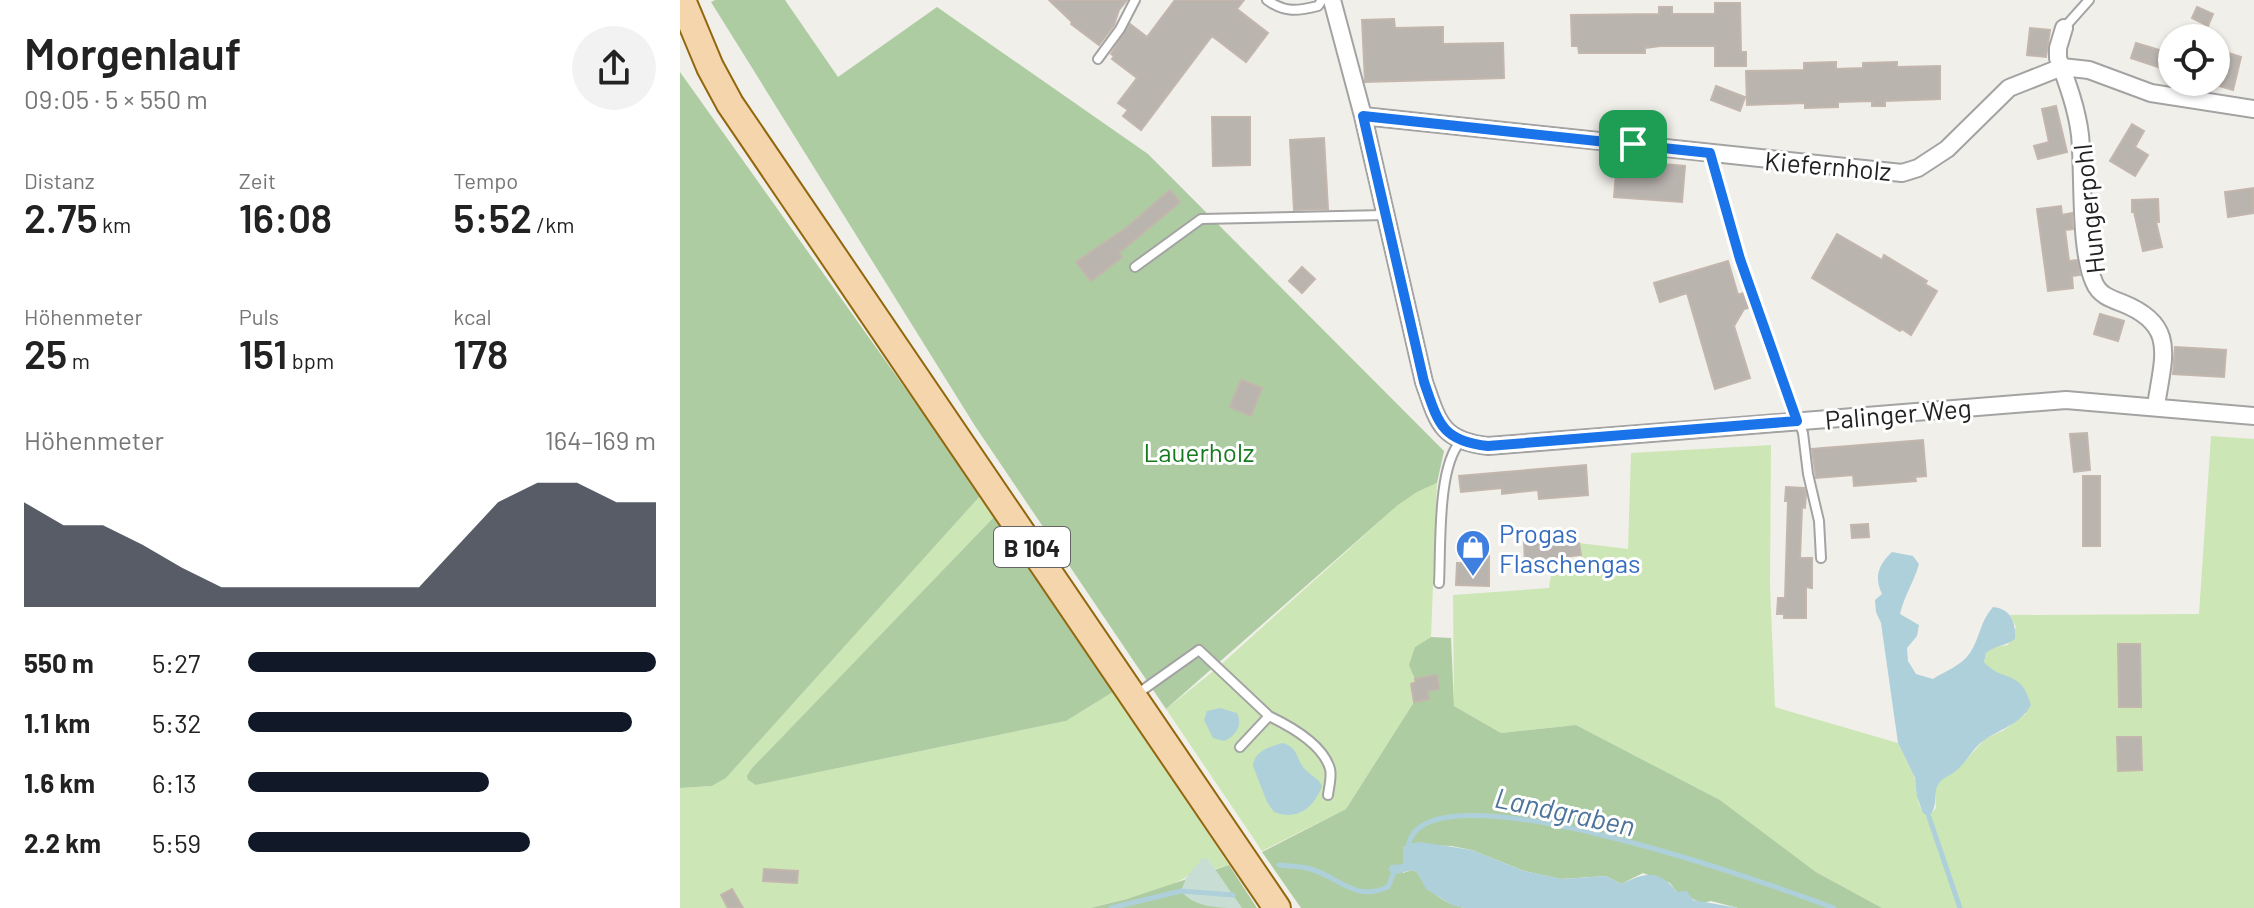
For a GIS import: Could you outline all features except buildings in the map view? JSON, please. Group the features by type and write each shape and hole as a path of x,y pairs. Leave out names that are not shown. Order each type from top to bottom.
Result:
{"main road":[{"name":"B 104","path":"682,0 710,67 730,104 1277,908"}],"street":[{"path":"1332,0 1363,116 1424,382 1439,424 1455,437"},
{"name":"Hungerpohl","path":"2064,28 2058,48 2080,132 2088,262 2094,284 2101,293 2140,311 2158,325 2162,360 2156,406"},
{"path":"2062,67 2089,70 2151,93 2254,109"},
{"name":"Kiefernholz","path":"1363,116 1902,173 1918,168 1947,149 2009,88 2062,67"},
{"name":"Palinger Weg","path":"1455,437 1488,446 2066,400 2254,416"}],"lane":[{"path":"1098,59 1120,29 1135,0"},
{"path":"1267,0 1278,8 1296,11 1318,6 1322,0"},
{"path":"2064,28 2089,0"},
{"path":"1710,153 1740,259 1803,433 1808,474 1819,521 1821,558"},
{"path":"1135,267 1201,219 1385,215"},
{"path":"1439,583 1444,485 1455,437"},
{"path":"1133,697 1199,650 1269,716 1299,730 1331,771 1328,795"},
{"path":"1240,747 1269,716"}],"green space":[{"name":"Lauerholz","path":"785,0 838,77 937,7 1148,154 1444,451 1437,483 1398,505 1166,709 975,426 711,2"},
{"path":"680,72 981,495 726,778 712,786 680,788"},
{"path":"2211,436 2254,439 2254,908 1882,908 1816,872 1720,800 1576,725 1501,733 1454,706 1453,595 1549,588 1552,568 1582,564 1579,543 1628,549 1631,453 1771,445 1770,586 1775,707 1898,743 1915,779 1918,802 1929,816 1936,808 1935,791 1940,780 1956,771 1985,739 2026,714 1984,662 1986,653 1994,647 2008,645 2016,627 2010,615 2199,614"},
{"path":"1437,483 1431,637 1415,647 1416,682 1411,684 1414,702 1346,809 1262,851 1166,709 1216,669 1398,505"},
{"path":"981,495 995,516 752,768 756,785 1066,721 1113,692 1229,865 1215,869 1208,859 1186,877 1161,889 1090,908 680,908 680,788 712,786 726,778"},
{"path":"995,516 1113,692 1066,721 756,785 748,780 752,768"},
{"path":"1431,637 1451,638 1454,706 1501,733 1576,725 1720,800 1816,872 1882,908 1738,908 1711,901 1702,903 1677,892 1670,883 1643,873 1621,884 1606,876 1561,879 1524,871 1472,850 1408,844 1403,848 1403,873 1417,872 1436,895 1464,908 1301,908 1262,852 1346,809 1414,702 1428,699 1427,691 1439,689 1437,676 1415,679 1409,665 1415,647"},
{"path":"1203,858 1208,859 1242,908 1200,904 1181,891 1186,878"},
{"path":"1229,865 1257,908 1090,908 1127,899"}],"water":[{"path":"1892,552 1913,556 1919,564 1900,614 1919,625 1917,636 1907,648 1908,661 1916,674 1933,679 1962,661 1970,653 1989,612 1993,607 1999,608 2011,617 2015,639 1989,650 1984,662 2022,686 2031,705 2017,721 1981,742 1956,771 1940,782 1929,817 1923,813 1915,778 1898,743 1881,623 1876,612 1875,600 1882,594 1879,572"},
{"path":"1220,708 1237,713 1239,722 1235,733 1224,741 1213,738 1204,720 1207,711"},
{"path":"1282,743 1293,749 1303,767 1322,786 1314,801 1297,814 1274,812 1253,766 1259,753"},
{"path":"1420,842 1472,850 1524,871 1562,879 1606,876 1621,884 1645,875 1658,876 1677,892 1687,891 1693,900 1738,908 1464,908 1452,905 1426,889 1417,872 1412,870 1393,875 1388,869 1391,865 1403,864 1403,848"}],"waterway":[{"name":"Landgraben","path":"1408,850 1425,824 1469,815 1531,821 1678,856 1834,908"},
{"path":"1929,817 1960,908"},
{"name":"Landgraben","path":"1279,865 1311,869 1366,892 1388,887 1394,872"},
{"name":"Landgraben","path":"1111,908 1181,891 1233,895"}],"place":[{"name":"Progas Flaschengas","path":"1473,578"}],"route":[{"path":"1363,116 1633,144 1710,153 1740,259 1797,421 1488,446 1461,441 1448,434 1439,424 1410,330 1363,116"}]}
